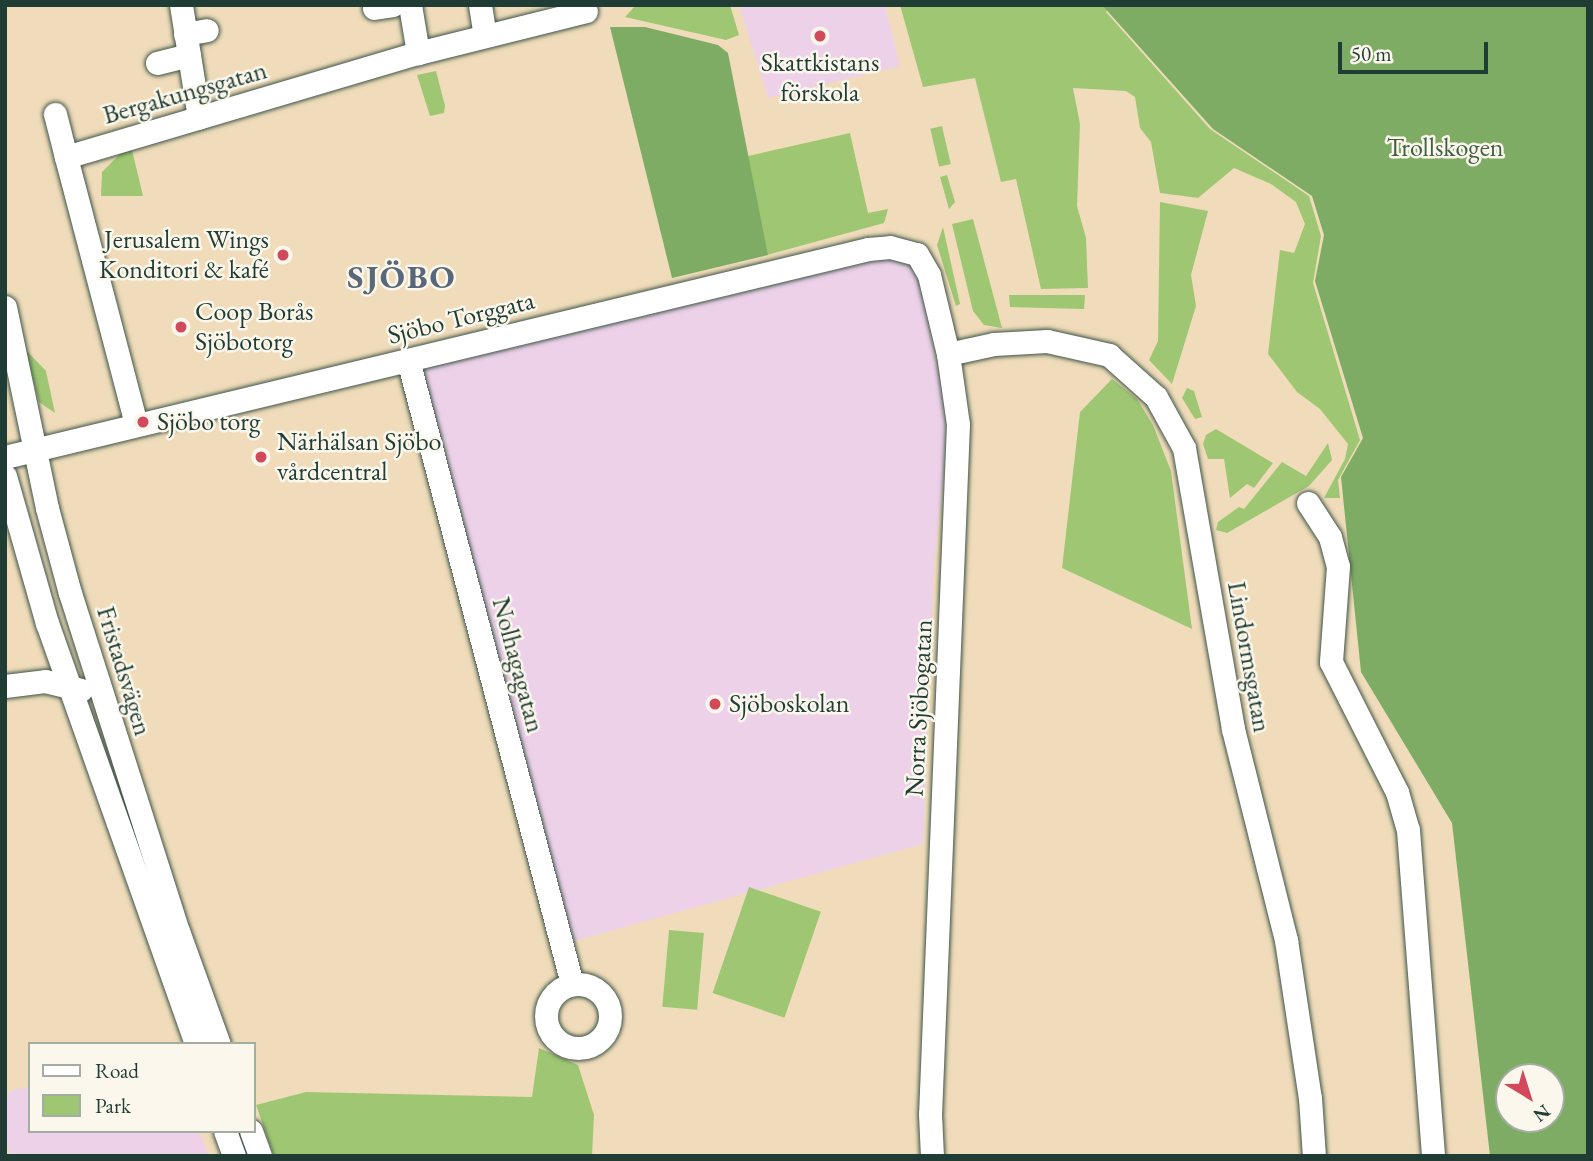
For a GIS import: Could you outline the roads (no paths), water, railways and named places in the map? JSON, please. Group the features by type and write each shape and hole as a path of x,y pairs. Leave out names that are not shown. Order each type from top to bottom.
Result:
{"street":[{"path":"181,5 194,40 199,118"},
{"path":"410,5 418,53"},
{"path":"480,5 485,36"},
{"name":"Bergakungsgatan","path":"66,157 418,53 586,11"},
{"path":"158,63 194,40"},
{"path":"55,114 136,424"},
{"name":"Sjöbo Torggata","path":"5,457 868,249 908,250 927,265"},
{"name":"Norra Sjöbogatan","path":"927,265 948,354 957,424 930,1114 932,1156"},
{"name":"Fristadsvägen","path":"5,307 47,508 101,695 218,1042"},
{"name":"Lindormsgatan","path":"948,354 994,344 1047,341 1109,355 1156,397 1184,448 1233,729 1286,940 1310,1098 1314,1156"},
{"name":"Nolhagagatan","path":"408,360 572,984"},
{"name":"Fristadsvägen","path":"5,475 47,624 72,687 195,1042"},
{"path":"1308,503 1330,537 1338,566 1331,662 1397,792 1408,830 1433,1156"},
{"path":"5,686 45,681 101,695"},
{"path":"226,1133 234,1156"},
{"path":"252,1133 260,1156"}],"place":[{"name":"Skattkistans förskola","path":"820,36"},
{"name":"Jerusalem Wings Konditori & kafé","path":"283,255"},
{"name":"Coop Borås Sjöbotorg","path":"181,327"},
{"name":"Sjöbo torg","path":"143,422"},
{"name":"Närhälsan Sjöbo vårdcentral","path":"261,457"},
{"name":"Sjöboskolan","path":"715,704"}],"district":[{"name":"SJÖBO","path":"402,277"}],"park label":[{"name":"Trollskogen","path":"1445,148"}]}
